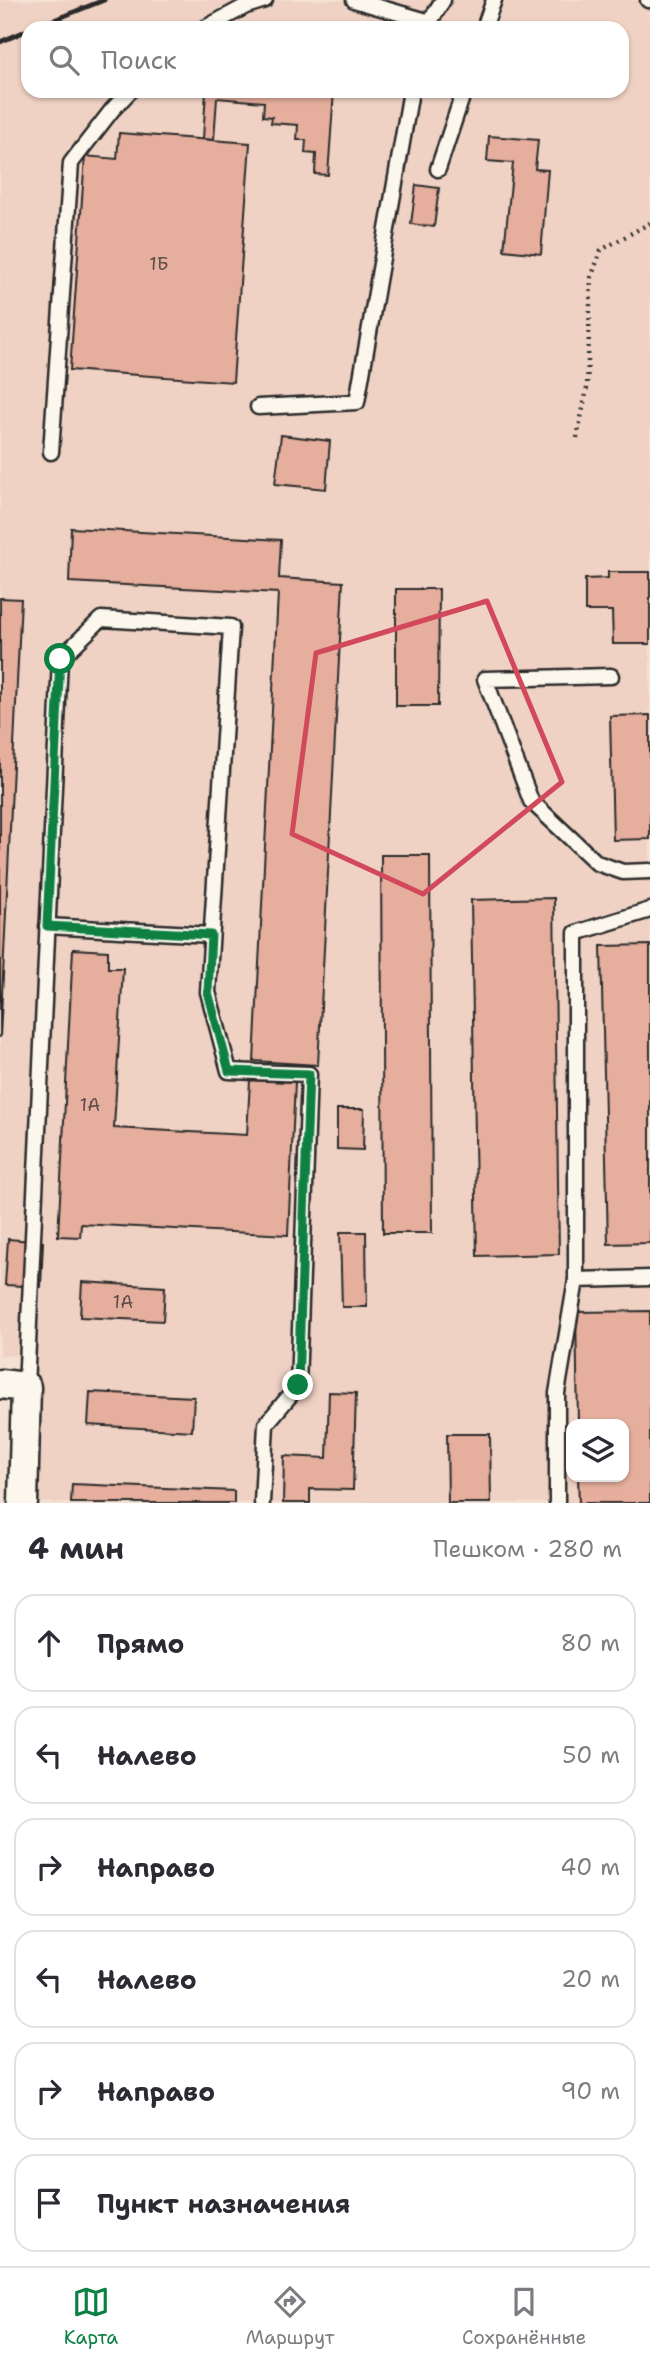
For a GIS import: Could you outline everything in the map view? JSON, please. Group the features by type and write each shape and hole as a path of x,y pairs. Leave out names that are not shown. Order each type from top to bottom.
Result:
{"street":[{"path":"13,1386 23,1503"}],"lane":[{"path":"218,21 246,6 265,0"},
{"path":"354,0 416,21"},
{"path":"430,21 443,0"},
{"path":"486,21 494,0"},
{"path":"51,452 71,163 123,98"},
{"path":"258,407 357,402 410,98"},
{"path":"438,169 462,98"},
{"path":"13,1386 47,926 60,659 101,619 231,627 208,992 229,1071 309,1074 298,1385 266,1424 262,1503"},
{"path":"611,677 485,679 530,801 597,863 623,872 650,871"},
{"path":"557,1503 557,1393 576,1280 576,933 650,910"},
{"path":"47,926 211,935"},
{"path":"576,1280 650,1279"}],"path":[{"path":"577,438 587,388 591,278 601,250 650,223"}],"highlighted area":[{"path":"487,601 562,782 423,894 292,834 316,653"}],"shaded area":[{"path":"0,0 650,0 650,1503 32,1503 34,1357 0,1355"}],"building":[{"path":"206,98 217,98 214,140 203,139"},
{"path":"217,98 334,98 328,175 315,174 316,154 305,153 306,140 297,140 298,125 271,123 272,117 263,116 264,102"},
{"path":"119,133 250,143 233,382 70,370 85,156 117,159"},
{"path":"489,136 538,140 535,169 548,170 541,254 504,250 513,163 487,161"},
{"path":"416,185 439,188 434,227 411,224"},
{"path":"281,435 330,441 326,489 275,484"},
{"path":"71,528 281,540 279,578 343,582 318,1065 254,1061 278,593 69,582"},
{"path":"608,572 650,572 650,644 613,644 612,611 585,611 585,579 608,578"},
{"path":"396,589 439,589 438,706 396,706"},
{"path":"0,598 21,599 0,1038"},
{"path":"650,715 650,839 613,840 610,716"},
{"path":"381,855 430,855 432,1233 383,1233"},
{"path":"554,898 559,1254 477,1256 471,900"},
{"path":"650,945 650,1243 608,1244 601,946"},
{"path":"73,949 108,951 108,968 123,968 114,1128 247,1135 250,1080 295,1082 288,1235 81,1224 80,1237 58,1236"},
{"path":"337,1109 364,1109 363,1150 337,1149"},
{"path":"340,1232 366,1232 367,1307 342,1307"},
{"path":"8,1239 43,1242 41,1287 5,1285"},
{"path":"82,1282 165,1287 163,1321 80,1317"},
{"path":"650,1311 650,1503 579,1503 578,1482 629,1482 629,1419 578,1419 576,1312"},
{"path":"90,1392 194,1397 192,1431 88,1425"},
{"path":"329,1392 356,1393 353,1490 310,1489 310,1503 283,1503 284,1456 327,1458"},
{"path":"447,1434 490,1434 491,1503 448,1503"},
{"path":"72,1484 234,1491 234,1503 71,1503"}],"railway":[{"path":"52,21 104,0"},
{"path":"0,42 21,33"}],"route":[{"path":"60,659 47,926 211,935 208,992 229,1071 309,1074 298,1385"}]}
